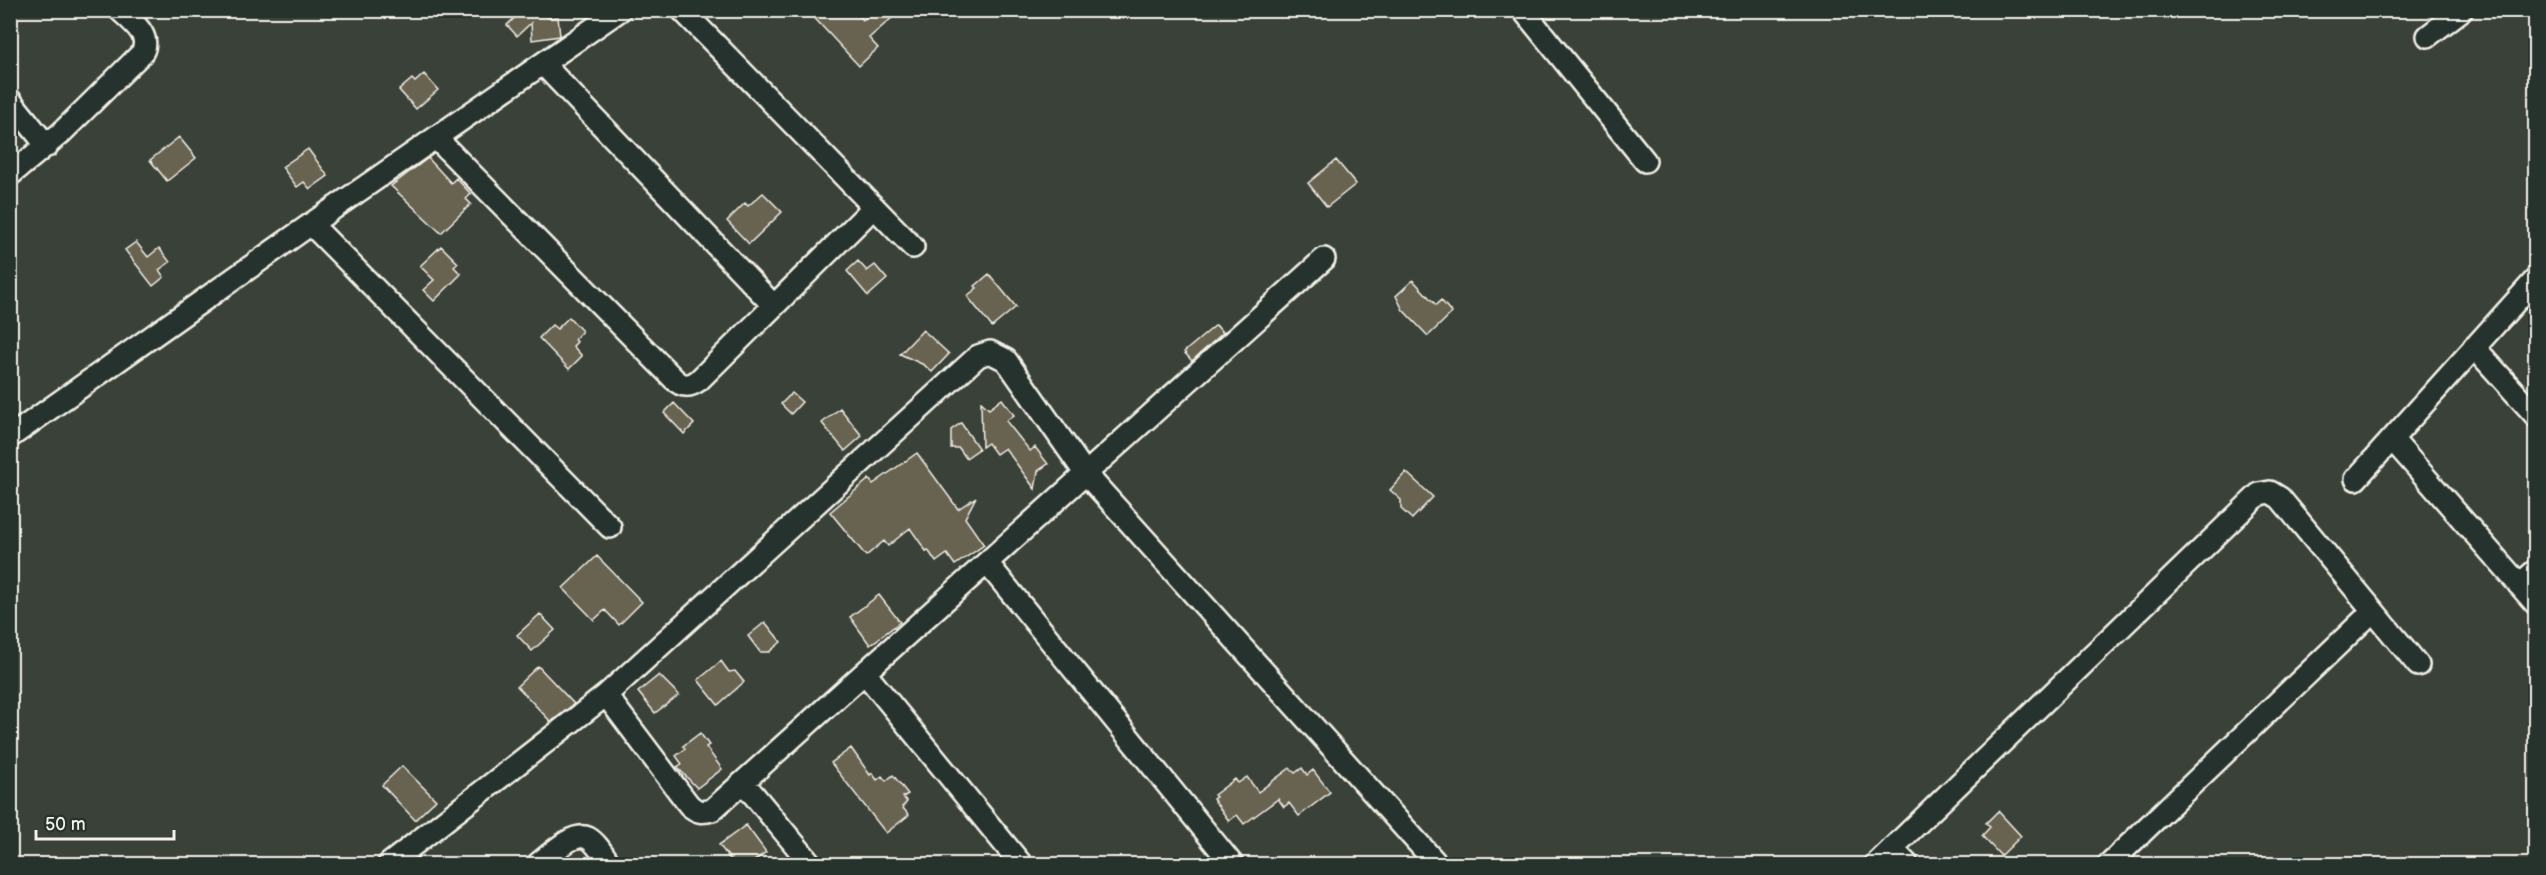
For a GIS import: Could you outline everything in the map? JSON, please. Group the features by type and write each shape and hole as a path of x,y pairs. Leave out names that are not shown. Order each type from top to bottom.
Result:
{"street":[{"path":"10,175 47,146 145,48 143,34 120,10"},
{"path":"10,437 311,224 620,10"},
{"path":"682,10 913,247"},
{"path":"1523,10 1645,161"},
{"path":"2428,36 2462,10"},
{"path":"543,64 774,306"},
{"path":"10,100 47,146"},
{"path":"436,138 683,386 695,384 874,207"},
{"path":"311,224 610,527"},
{"path":"606,695 689,805 696,811 712,810 1324,259"},
{"path":"2356,478 2535,279"},
{"path":"2474,347 2535,417"},
{"path":"389,864 606,695 984,353 996,353 1006,360 1085,473 1437,864"},
{"path":"2392,439 2535,604"},
{"path":"1876,864 2259,494 2270,492 2280,498 2418,665"},
{"path":"987,562 1232,864"},
{"path":"2519,585 2535,570"},
{"path":"2109,864 2373,611"},
{"path":"865,674 1021,864"},
{"path":"743,782 811,864"},
{"path":"538,864 571,840 581,837 589,839 610,864"},
{"path":"1892,849 1907,864"}],"building":[{"path":"523,10 548,10 548,18 558,17 560,36 532,40 531,23 517,36 507,25"},
{"path":"807,10 854,10 863,20 875,10 901,10 869,38 878,48 859,66"},
{"path":"424,74 438,90 416,109 399,90 412,79 415,82"},
{"path":"179,137 196,158 167,181 150,160"},
{"path":"308,149 328,176 310,189 304,182 297,187 282,167"},
{"path":"428,158 451,183 456,178 471,194 466,199 471,204 441,233 391,186"},
{"path":"1336,160 1356,184 1327,207 1308,183"},
{"path":"763,193 782,212 749,244 727,221 745,203 748,206"},
{"path":"136,242 148,257 159,248 170,262 159,270 164,277 153,286 125,250"},
{"path":"441,246 458,263 454,267 461,274 434,301 423,290 434,280 420,266"},
{"path":"858,261 867,271 875,265 887,279 868,296 847,271"},
{"path":"989,274 1016,307 992,327 967,296"},
{"path":"1413,280 1436,305 1441,300 1452,313 1428,336 1403,310 1396,296"},
{"path":"569,317 582,331 575,339 577,342 573,346 582,356 569,369 539,338 552,325 557,329"},
{"path":"1216,325 1223,333 1192,361 1184,352"},
{"path":"923,330 949,354 932,372 924,365 900,354"},
{"path":"792,393 802,402 791,414 781,404"},
{"path":"1002,399 1014,415 1006,421 1030,451 1035,447 1048,464 1038,471 1035,489 1005,448 996,454 988,443 982,447 981,402 989,409"},
{"path":"674,403 694,424 684,434 664,413"},
{"path":"840,408 862,436 845,451 822,423"},
{"path":"961,423 979,449 966,458 959,448 951,448 951,430"},
{"path":"917,453 958,509 976,497 965,518 984,545 955,565 947,554 936,562 910,528 888,546 884,541 866,556 830,512 869,479 873,484"},
{"path":"1406,472 1433,497 1412,519 1401,509 1401,500 1390,490"},
{"path":"597,556 642,602 619,625 605,610 594,620 563,588"},
{"path":"879,595 900,622 870,645 850,617"},
{"path":"540,614 555,630 532,651 517,635"},
{"path":"765,622 781,642 769,652 760,652 748,636"},
{"path":"721,661 729,672 735,671 744,682 718,705 698,680"},
{"path":"538,666 574,704 551,722 517,686"},
{"path":"659,675 679,695 655,713 638,692"},
{"path":"700,733 709,745 706,747 722,769 697,788 677,767 682,764 676,756 685,749 683,746"},
{"path":"851,748 870,775 872,773 877,780 882,776 886,781 893,775 908,794 903,797 907,802 902,807 909,815 886,833 831,763"},
{"path":"402,766 436,800 415,820 382,785"},
{"path":"1290,768 1295,773 1302,768 1307,775 1313,770 1330,792 1299,816 1289,803 1284,807 1278,799 1244,824 1237,815 1229,821 1213,799 1216,797 1214,795 1235,779 1238,783 1247,777 1258,792"},
{"path":"1998,811 2021,836 2001,856 1982,836 1990,827 1986,823"},
{"path":"746,825 766,852 750,864 734,864 719,845"}]}
